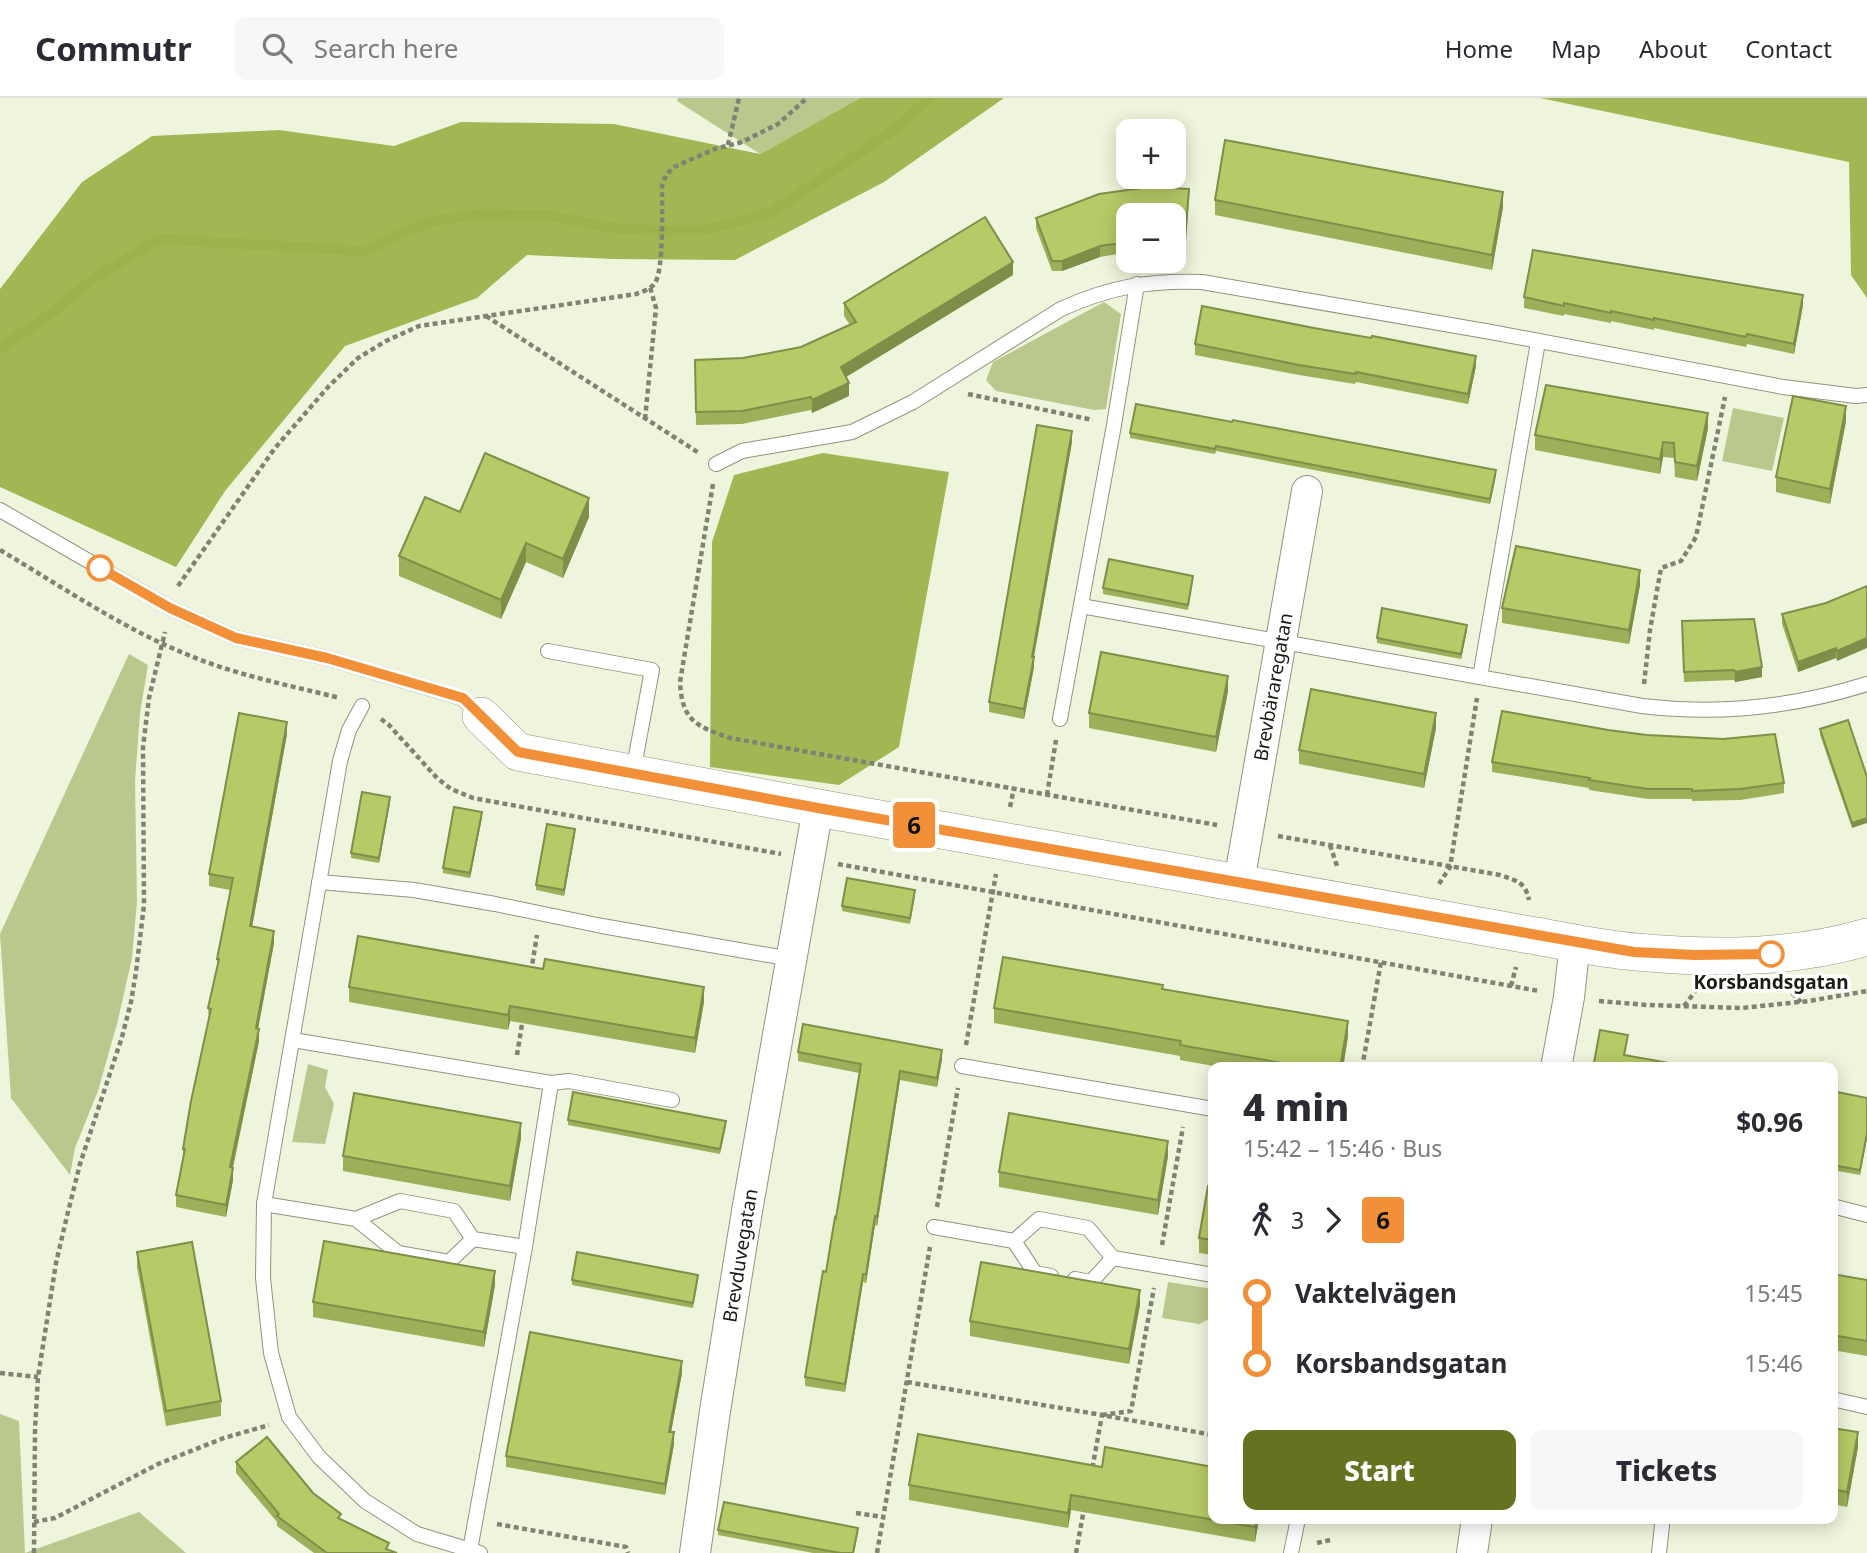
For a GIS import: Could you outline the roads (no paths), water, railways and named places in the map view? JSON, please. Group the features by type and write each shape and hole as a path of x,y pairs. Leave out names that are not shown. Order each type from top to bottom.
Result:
{"street":[{"name":"Brevbäraregatan","path":"1239,882 1307,491"},
{"path":"481,716 518,752 818,808 1634,952 1757,955 1812,950 1867,937"},
{"name":"Brevduvegatan","path":"695,1553 747,1211 818,808"},
{"path":"1557,1062 1576,942"},
{"path":"1472,1553 1476,1524"}],"lane":[{"path":"716,464 742,451 852,432 913,402 1060,309 1111,290 1169,281 1202,282 1783,387 1867,395"},
{"path":"1060,719 1137,284"},
{"path":"1480,677 1538,342"},
{"path":"0,510 170,608 236,638 327,658 463,698 481,716"},
{"path":"1080,606 1675,710 1756,707 1807,700 1867,684"},
{"path":"548,652 652,670 633,774"},
{"path":"362,706 349,730 340,761 264,1203 263,1278 271,1353 289,1416 318,1457 365,1501 417,1534 475,1552 475,1520 525,1247 551,1083"},
{"path":"319,882 414,890 791,959"},
{"path":"293,1040 551,1083 569,1081 672,1100"},
{"path":"962,1066 1208,1109"},
{"path":"356,1219 400,1201 454,1211 473,1239 525,1247"},
{"path":"264,1203 356,1219 398,1253 449,1262 473,1239"},
{"path":"1838,1208 1867,1215"},
{"path":"1014,1241 1039,1219 1088,1228 1112,1258 1208,1274"},
{"path":"934,1227 1014,1241 1035,1273 1091,1282 1112,1258"},
{"path":"1838,1401 1867,1407"},
{"path":"1291,1553 1297,1524"},
{"path":"1659,1553 1662,1524"}],"waterway":[{"path":"0,348 44,319 97,276 160,239 363,251 429,222 480,214 545,215 613,228 706,230 772,212 896,128 931,98"}],"place":[{"name":"Korsbandsgatan","path":"1771,954"}]}
